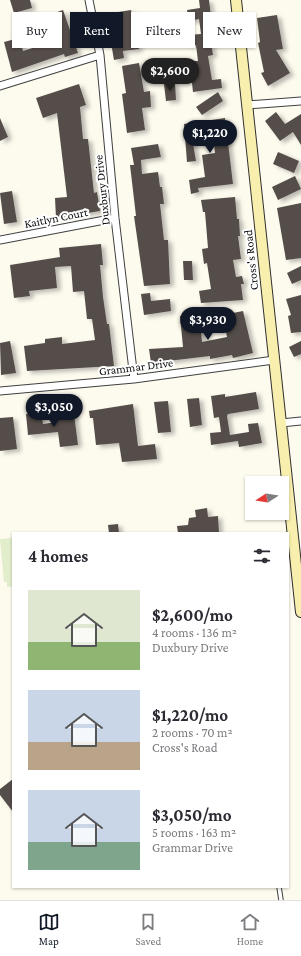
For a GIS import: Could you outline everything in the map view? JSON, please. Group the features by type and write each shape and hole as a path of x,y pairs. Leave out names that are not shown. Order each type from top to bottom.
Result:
{"street":[{"name":"Duxbury Drive","path":"89,0 100,56 134,379"},
{"name":"Cross's Road","path":"236,0 281,424 297,542 301,612"},
{"path":"0,86 100,56"},
{"path":"247,105 301,100"},
{"name":"Kaitlyn Court","path":"0,240 116,218"},
{"name":"Grammar Drive","path":"0,392 134,379 274,360"},
{"path":"281,424 301,421"}],"lane":[{"path":"279,888 280,900"}],"green space":[{"path":"12,538 12,586 7,587 7,582 4,582 0,539"}],"building":[{"path":"10,0 30,0 32,8 14,12"},
{"path":"199,0 209,0 210,12 203,12 203,48 212,48 213,55 208,56 212,80 221,79 222,88 193,92 191,74 194,73 192,61 198,61 195,34 201,34 199,19 195,20 195,12 187,12 187,10 200,8"},
{"path":"63,10 70,30 70,48 76,48 78,53 65,57 64,54 12,72 4,42 12,40 12,48 22,48 23,51 32,48 62,48 62,12 57,12"},
{"path":"131,10 131,48 139,49 123,51 124,58 114,60 112,48 123,48 123,12 118,12"},
{"path":"277,15 283,49 276,50 290,73 268,86 261,73 264,72 258,43 260,42 257,18"},
{"path":"139,63 144,92 150,91 151,107 142,108 145,130 127,133 122,94 126,93 122,66"},
{"path":"175,83 176,100 166,101 164,84"},
{"path":"79,84 86,105 80,107 83,139 88,139 94,193 97,192 100,211 56,218 55,198 67,197 57,113 43,118 36,98"},
{"path":"218,92 223,101 202,115 196,107"},
{"path":"276,112 285,124 301,114 301,145 293,132 280,141 265,121"},
{"path":"0,118 8,137 0,141"},
{"path":"225,118 233,184 198,188 199,192 191,194 189,180 205,177 202,155 215,153 213,135 192,138 196,161 187,162 184,124"},
{"path":"158,144 161,157 141,160 142,174 158,172 160,187 162,187 164,204 160,204 164,240 168,240 170,284 144,286 134,216 136,216 130,165 134,165 131,148"},
{"path":"278,152 299,161 294,173 273,164"},
{"path":"295,176 301,189 278,200 272,187"},
{"path":"12,191 17,222 4,224 0,193"},
{"path":"235,197 237,219 239,219 240,236 238,236 241,259 233,260 236,277 242,276 244,284 241,284 243,300 201,303 199,291 211,289 207,263 204,264 202,249 208,248 205,212 203,212 201,200"},
{"path":"301,203 301,258 286,260 277,208"},
{"path":"101,244 103,265 100,265 103,297 107,324 109,324 114,366 27,371 24,346 45,343 45,339 62,337 62,344 95,340 92,319 87,319 84,291 73,292 71,266 55,267 57,288 29,291 30,296 14,298 10,265 60,257 59,248"},
{"path":"183,261 192,261 193,280 184,280"},
{"path":"301,266 301,280 292,284 287,273"},
{"path":"150,293 151,301 170,299 171,311 144,315 141,294"},
{"path":"301,295 301,332 291,333 288,316 291,315 286,299"},
{"path":"243,311 253,353 233,358 232,355 210,359 210,356 151,363 149,349 183,347 180,316 199,314 202,342 227,337 223,315"},
{"path":"10,341 16,373 1,375 0,343"},
{"path":"301,341 301,354 294,357 289,347"},
{"path":"256,392 259,409 228,414 227,416 230,435 249,432 248,424 258,423 262,443 239,447 238,441 211,445 210,433 221,432 219,417 214,418 211,396 225,394 225,397"},
{"path":"199,398 202,425 190,427 187,399"},
{"path":"168,401 171,432 158,433 154,402"},
{"path":"133,404 138,446 155,444 157,459 122,462 119,443 96,445 93,418 90,418 89,411"},
{"path":"41,412 43,424 57,422 56,416 74,414 78,445 60,447 58,432 28,435 26,414"},
{"path":"13,417 17,449 0,451 0,418"},
{"path":"207,508 208,517 218,516 219,532 178,532 177,526 188,525 189,518 196,517 195,510"},
{"path":"118,524 119,532 109,532 108,525"},
{"path":"12,780 12,811 0,795 0,789"}]}
